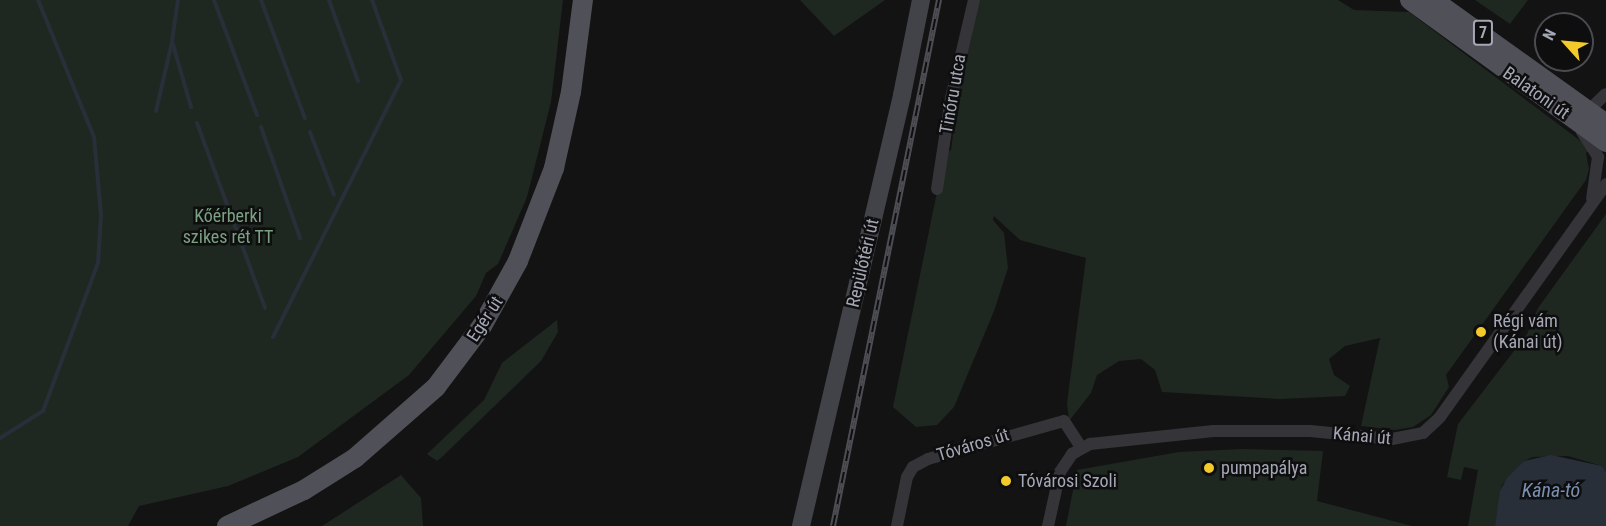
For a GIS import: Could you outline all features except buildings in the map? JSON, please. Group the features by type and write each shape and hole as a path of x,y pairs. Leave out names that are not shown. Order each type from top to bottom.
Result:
{"main road":[{"name":"Egér út","path":"227,526 304,490 355,458 436,387 482,327 532,232 554,168 571,92 583,0"},
{"name":"Balatoni út","path":"1410,0 1606,142"},
{"name":"Balatoni út","path":"1433,0 1598,118"}],"street":[{"name":"Repülőtéri út","path":"801,526 902,95 921,0"},
{"name":"Tinóru utca","path":"937,189 951,98 974,0"},
{"path":"1571,117 1598,118 1606,94"},
{"path":"1571,117 1598,157 1598,172 1589,209"},
{"name":"Kánai út","path":"1081,447 1101,442 1213,431 1310,431 1392,439 1423,433 1440,417 1606,184"},
{"name":"Tóváros út","path":"897,526 913,467 969,445 1065,421 1081,447"},
{"path":"1048,526 1060,472 1081,447"}],"green space":[{"name":"Kőérberki szikes rét TT","path":"0,0 563,0 551,102 527,197 498,264 486,273 476,296 409,375 298,457 228,486 139,506 128,526 0,526"},
{"path":"800,0 885,0 834,36"},
{"path":"978,0 1338,0 1354,10 1409,12 1586,145 1590,150 1586,153 1589,169 1586,180 1446,375 1449,387 1431,415 1413,427 1395,430 1361,426 1380,338 1345,346 1329,359 1334,375 1350,386 1345,396 1280,399 1162,392 1155,370 1141,359 1119,361 1097,375 1091,393 1069,421 1067,403 1086,258 1020,240 994,216 993,220 1004,233 1008,268 994,311 954,407 937,425 916,427 893,407 945,153 951,150 963,58"},
{"path":"1475,0 1528,0 1510,24"},
{"path":"1606,214 1606,472 1602,466 1568,456 1533,457 1524,461 1502,485 1495,526 1468,526 1478,470 1464,467 1461,480 1447,477 1458,424 1527,334 1538,308"},
{"path":"557,320 558,332 541,361 442,457 437,461 427,454 484,400 502,363"},
{"path":"1243,449 1323,451 1317,501 1412,526 1066,526 1077,470 1179,452"},
{"path":"401,475 421,498 423,526 322,526"}],"water":[{"name":"Kána-tó","path":"1551,455 1602,466 1606,472 1606,526 1495,526 1500,491 1507,478 1524,461"}],"waterway":[{"path":"0,438 43,411 98,263 101,215 94,137 38,0"},
{"path":"178,0 172,41 191,107"},
{"path":"214,0 257,115"},
{"path":"261,0 305,118"},
{"path":"329,0 358,81"},
{"path":"273,337 401,80 372,0"},
{"path":"156,111 172,42"},
{"path":"197,123 265,308"},
{"path":"261,127 300,238"},
{"path":"310,132 334,195"}],"railway":[{"path":"833,526 939,0"}],"place":[{"name":"Régi vám (Kánai út)","path":"1481,332"},
{"name":"pumpapálya","path":"1209,468"},
{"name":"Tóvárosi Szoli","path":"1006,481"}]}
